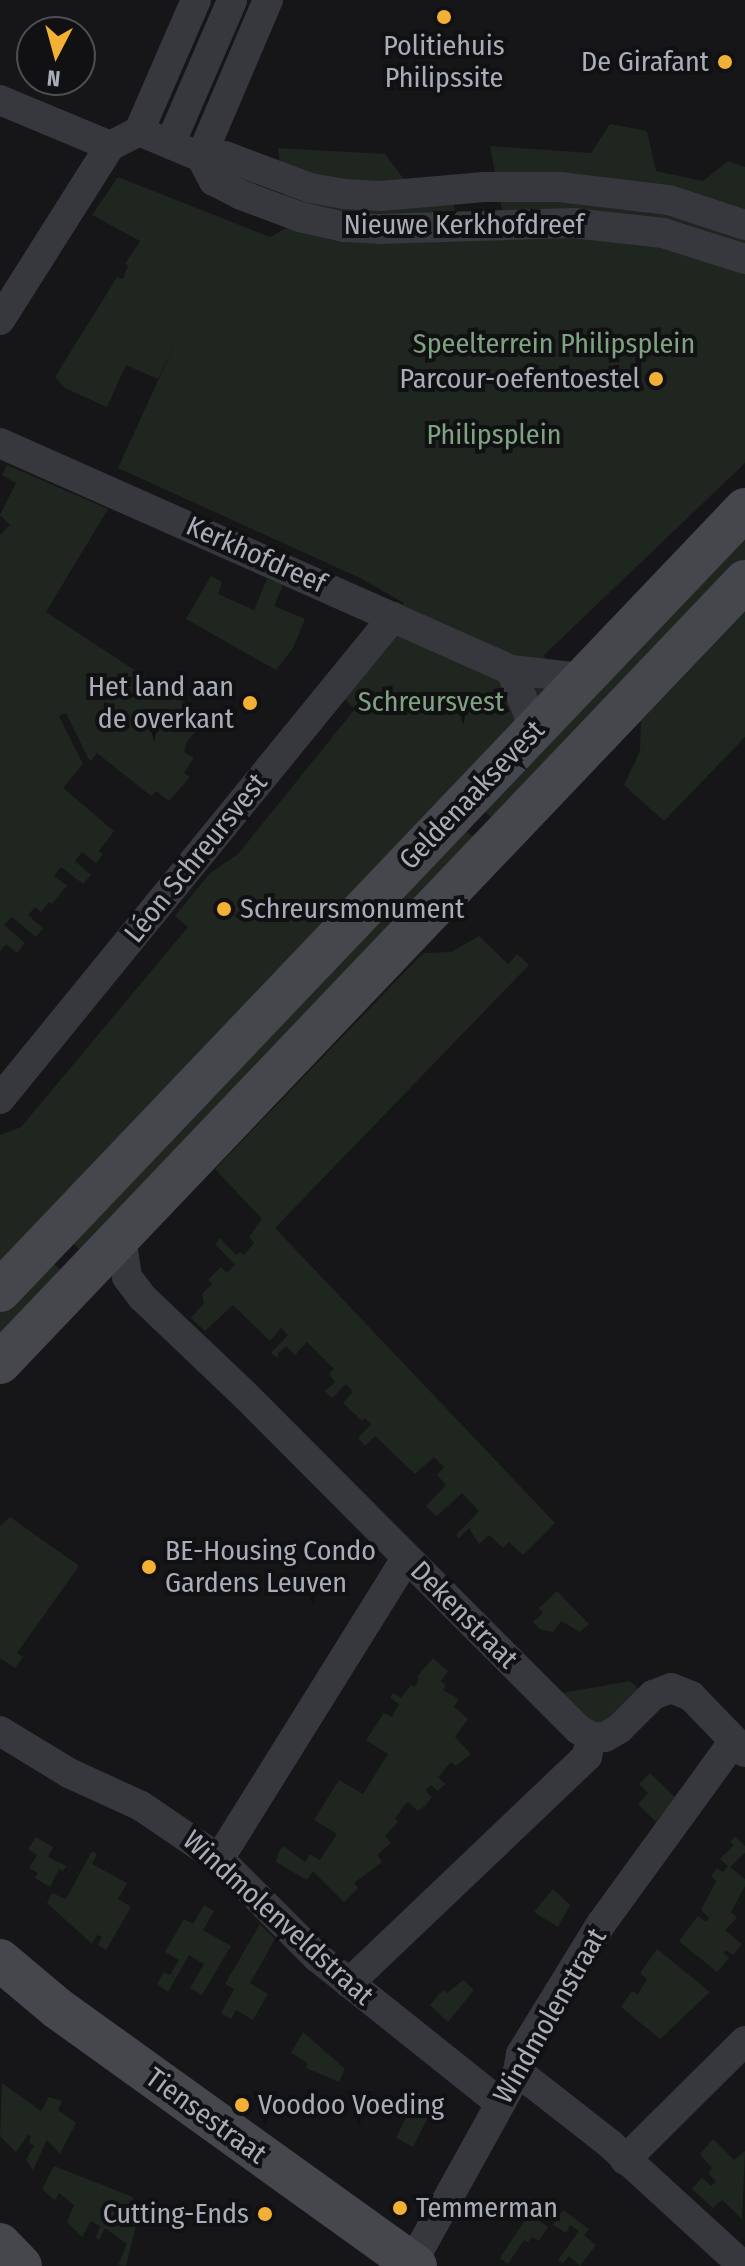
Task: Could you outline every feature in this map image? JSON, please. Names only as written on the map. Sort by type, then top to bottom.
[{"type":"main road","name":"Geldenaaksevest","points":[[0,1291],[745,509]]},
{"type":"main road","name":"Geldenaaksevest","points":[[0,1363],[745,581]]},
{"type":"main road","name":"Tiensestraat","points":[[0,1960],[57,2008],[414,2264]]},
{"type":"main road","points":[[0,2244],[21,2266]]},
{"type":"street","points":[[0,320],[110,146],[139,131],[196,0]]},
{"type":"street","points":[[170,144],[231,1],[265,8],[201,157]]},
{"type":"street","points":[[0,100],[110,146]]},
{"type":"street","name":"Nieuwe Kerkhofdreef","points":[[139,131],[201,157],[225,156],[310,188],[344,194],[381,196],[473,187],[595,192],[669,200],[745,225]]},
{"type":"street","name":"Nieuwe Kerkhofdreef","points":[[201,157],[214,181],[300,217],[344,227],[591,225],[676,236],[745,259]]},
{"type":"street","points":[[473,187],[476,224]]},
{"type":"street","points":[[591,225],[595,192]]},
{"type":"street","name":"Kerkhofdreef","points":[[0,443],[511,670],[582,678]]},
{"type":"street","name":"Léon Schreursvest","points":[[0,1099],[393,617]]},
{"type":"street","points":[[511,670],[535,730]]},
{"type":"street","name":"Dekenstraat","points":[[121,1237],[127,1277],[142,1297],[571,1723],[591,1737]]},
{"type":"street","points":[[219,1859],[406,1558]]},
{"type":"street","points":[[349,1983],[587,1756],[591,1737],[605,1737],[619,1729],[653,1695],[671,1688],[691,1696],[740,1747]]},
{"type":"street","name":"Windmolenveldstraat","points":[[0,1731],[69,1773],[141,1806],[219,1859],[299,1939],[349,1983],[500,2103]]},
{"type":"street","name":"Windmolenstraat","points":[[414,2264],[518,2072],[521,2054],[601,1924],[740,1747]]},
{"type":"street","points":[[625,2160],[745,2041]]},
{"type":"street","points":[[518,2072],[610,2144],[743,2266]]},
{"type":"green space","points":[[610,124],[647,131],[656,171],[703,181],[728,161],[745,167],[745,463],[544,655],[554,686],[0,1267],[0,1135],[21,1127],[188,927],[175,916],[210,873],[238,854],[355,709],[333,688],[404,603],[360,578],[118,468],[179,335],[158,379],[126,365],[107,407],[65,388],[55,377],[117,277],[123,279],[128,266],[125,264],[140,241],[92,215],[118,177],[270,237],[288,227],[283,192],[256,181],[253,190],[243,183],[248,177],[283,188],[278,148],[385,154],[421,202],[453,201],[455,212],[502,210],[490,146],[591,153]]},
{"type":"green space","points":[[7,465],[108,509],[46,612],[208,718],[187,741],[184,752],[194,758],[184,773],[190,777],[169,801],[156,791],[151,796],[97,753],[91,761],[66,713],[59,716],[83,764],[63,788],[114,831],[99,851],[103,854],[96,863],[82,852],[75,861],[91,875],[83,884],[61,867],[54,876],[67,886],[52,904],[49,902],[41,912],[35,907],[28,915],[43,928],[36,937],[12,917],[4,925],[25,943],[17,953],[6,944],[0,951],[0,535],[10,525],[0,515],[16,483],[2,475]]},
{"type":"green space","points":[[745,529],[745,560],[496,822],[480,807]]},
{"type":"green space","points":[[211,576],[222,582],[218,594],[254,610],[267,579],[283,585],[274,606],[305,619],[293,648],[276,670],[186,619]]},
{"type":"green space","points":[[745,612],[745,737],[664,821],[624,785],[640,751],[641,721]]},
{"type":"green space","points":[[461,826],[478,842],[85,1254],[68,1239]]},
{"type":"green space","points":[[479,936],[508,964],[517,954],[529,965],[275,1228],[555,1523],[523,1555],[509,1542],[503,1548],[489,1535],[479,1544],[469,1528],[459,1538],[456,1535],[479,1511],[462,1493],[437,1516],[426,1506],[446,1485],[437,1475],[444,1467],[434,1457],[415,1474],[375,1436],[365,1446],[358,1438],[371,1424],[365,1418],[362,1421],[343,1403],[353,1392],[346,1384],[332,1398],[325,1391],[335,1382],[329,1374],[334,1369],[307,1342],[295,1355],[286,1346],[278,1353],[278,1358],[271,1353],[288,1335],[281,1328],[270,1341],[233,1305],[205,1331],[191,1318],[204,1303],[202,1294],[212,1284],[208,1280],[221,1267],[227,1273],[235,1265],[215,1244],[220,1238],[236,1255],[240,1252],[244,1255],[254,1243],[249,1237],[262,1219],[215,1169],[423,953],[451,952]]},
{"type":"green space","points":[[49,1259],[65,1274],[0,1342],[0,1311]]},
{"type":"green space","points":[[10,1517],[79,1566],[17,1653],[23,1657],[15,1668],[0,1658],[0,1526]]},
{"type":"green space","points":[[557,1591],[589,1624],[580,1632],[561,1621],[553,1632],[540,1629],[533,1622],[543,1613],[539,1608]]},
{"type":"green space","points":[[433,1658],[448,1671],[441,1681],[446,1686],[443,1690],[459,1699],[454,1707],[468,1719],[455,1737],[471,1754],[456,1766],[451,1762],[438,1777],[445,1784],[438,1791],[431,1785],[425,1790],[432,1797],[426,1805],[418,1811],[408,1802],[403,1807],[395,1819],[398,1822],[385,1836],[391,1843],[377,1855],[382,1862],[354,1883],[358,1888],[344,1902],[313,1871],[307,1880],[276,1862],[278,1854],[283,1846],[305,1862],[310,1854],[320,1860],[337,1834],[314,1820],[339,1780],[363,1794],[388,1754],[366,1740],[384,1713],[392,1717],[399,1704],[390,1698],[393,1693],[401,1698],[411,1685],[415,1687],[417,1677]]},
{"type":"green space","points":[[630,1681],[640,1690],[614,1719],[597,1725],[556,1694]]},
{"type":"green space","points":[[650,1773],[675,1797],[656,1822],[638,1804],[648,1793],[639,1784]]},
{"type":"green space","points":[[36,1837],[53,1847],[48,1857],[66,1866],[63,1871],[59,1869],[50,1887],[35,1878],[38,1873],[29,1868],[37,1855],[28,1849]]},
{"type":"green space","points":[[735,1837],[745,1846],[745,1853],[730,1867],[745,1879],[745,1886],[731,1912],[737,1918],[725,1930],[742,1944],[733,1955],[726,1950],[724,1953],[729,1958],[717,1972],[679,1941],[698,1916],[706,1922],[709,1918],[701,1910],[716,1881],[711,1876],[717,1868],[723,1872],[728,1866],[720,1859],[734,1845],[730,1842]]},
{"type":"green space","points":[[92,1851],[97,1854],[92,1864],[127,1883],[118,1899],[131,1907],[106,1950],[98,1945],[102,1937],[97,1935],[92,1944],[47,1903],[52,1893],[66,1899]]},
{"type":"green space","points":[[553,1889],[570,1905],[558,1927],[534,1912]]},
{"type":"green space","points":[[204,1905],[214,1911],[203,1930],[231,1946],[202,1995],[190,1988],[204,1964],[189,1955],[168,1992],[157,1984],[164,1972],[170,1975],[179,1960],[165,1952],[184,1919],[193,1924]]},
{"type":"green space","points":[[260,1924],[275,1939],[250,1983],[268,1994],[253,2020],[236,2010],[231,2019],[221,2013],[234,1989],[225,1984]]},
{"type":"green space","points":[[657,1949],[710,1992],[660,2039],[621,2007],[632,1991],[638,1994],[647,1979],[640,1973]]},
{"type":"green space","points":[[463,1980],[474,1990],[448,2022],[430,2005],[443,1990],[447,1993]]},
{"type":"green space","points":[[303,2032],[345,2069],[339,2082],[306,2068],[308,2063],[291,2053]]},
{"type":"green space","points":[[2,2083],[41,2111],[49,2097],[62,2101],[58,2110],[76,2123],[60,2154],[47,2140],[33,2170],[26,2160],[34,2146],[29,2142],[31,2136],[28,2135],[16,2152],[0,2136]]},
{"type":"green space","points":[[418,2093],[436,2101],[413,2147],[396,2138]]},
{"type":"green space","points":[[713,2139],[734,2160],[745,2151],[742,2219],[722,2200],[713,2208],[692,2189],[702,2177],[711,2186],[716,2182],[708,2173],[712,2168],[700,2154]]},
{"type":"green space","points":[[54,2166],[133,2197],[132,2203],[141,2206],[126,2266],[118,2265],[127,2244],[105,2228],[99,2240],[96,2238],[100,2226],[91,2221],[82,2237],[67,2222],[74,2205],[59,2193],[55,2201],[42,2189]]},
{"type":"green space","points":[[563,2210],[589,2229],[584,2235],[596,2245],[580,2266],[569,2256],[563,2263],[558,2260],[579,2231],[570,2225],[566,2233],[553,2225]]},
{"type":"green space","points":[[529,2214],[548,2227],[539,2241],[532,2237],[528,2242],[524,2240],[508,2264],[500,2258]]},
{"type":"place","name":"Politiehuis Philipssite","points":[[444,17]]},
{"type":"place","name":"De Girafant","points":[[725,62]]},
{"type":"place","name":"Parcour-oefentoestel","points":[[656,379]]},
{"type":"place","name":"Het land aan de overkant","points":[[250,703]]},
{"type":"place","name":"Schreursmonument","points":[[224,909]]},
{"type":"place","name":"BE-Housing Condo Gardens Leuven","points":[[149,1567]]},
{"type":"place","name":"Voodoo Voeding","points":[[242,2105]]},
{"type":"place","name":"Temmerman","points":[[400,2208]]},
{"type":"place","name":"Cutting-Ends","points":[[265,2214]]},
{"type":"park label","name":"Speelterrein Philipsplein","points":[[554,344]]},
{"type":"park label","name":"Philipsplein","points":[[494,435]]},
{"type":"park label","name":"Schreursvest","points":[[431,702]]}]
